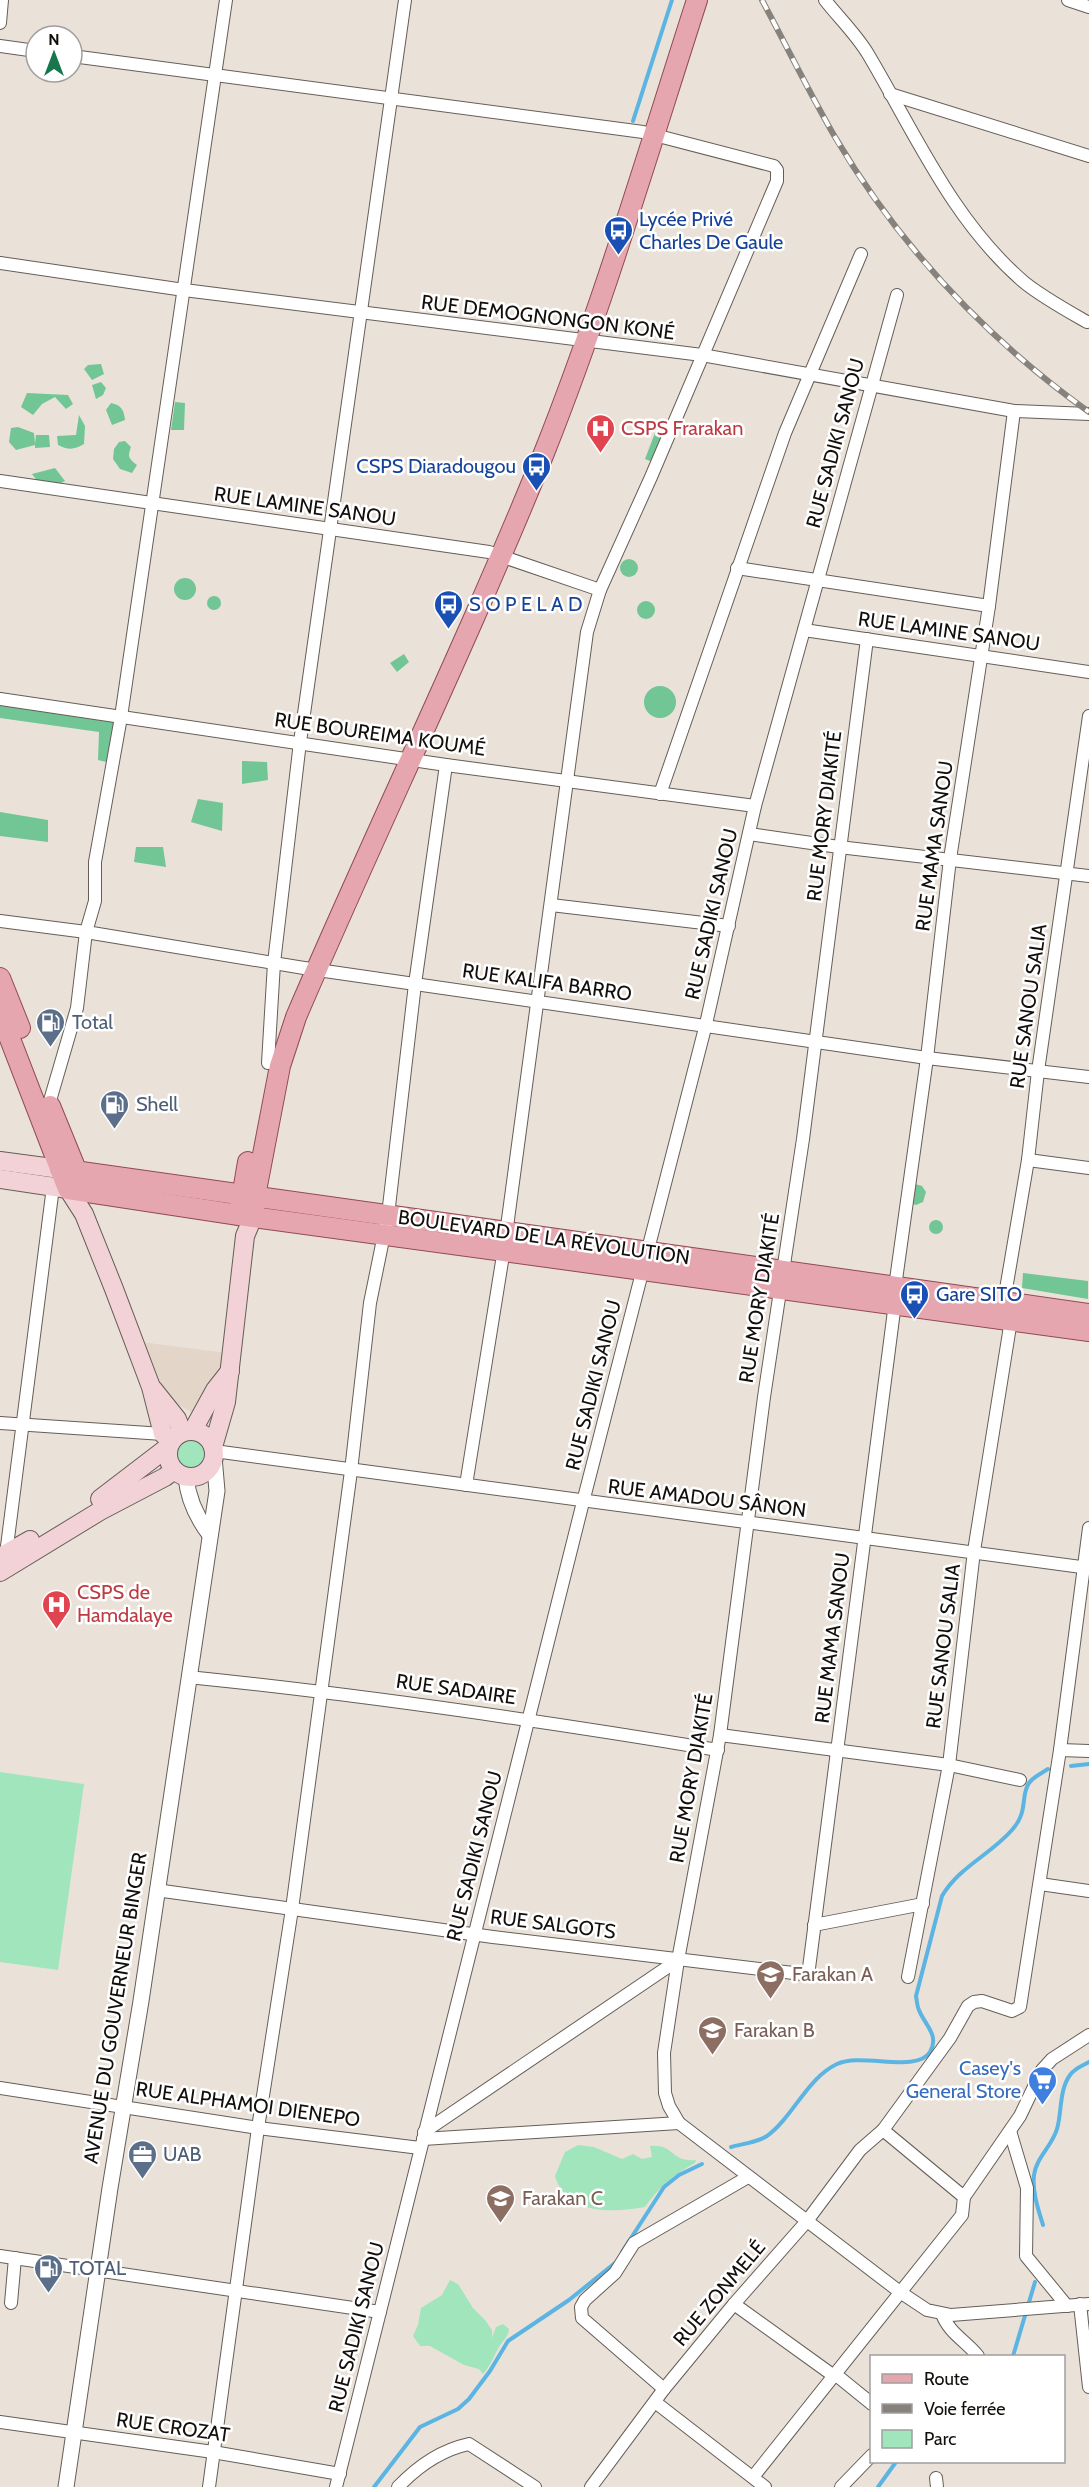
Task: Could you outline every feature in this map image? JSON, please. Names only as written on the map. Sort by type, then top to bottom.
[{"type":"main road","points":[[648,133],[686,0]]},
{"type":"main road","points":[[246,1216],[268,1063],[284,1013],[310,969],[407,758],[496,554],[534,445],[580,341],[648,133],[697,0]]},
{"type":"main road","points":[[248,1195],[280,1066],[310,969]]},
{"type":"main road","points":[[0,978],[69,1181],[151,1388],[177,1419],[175,1437],[168,1460],[180,1473]]},
{"type":"main road","points":[[0,1013],[44,1109]]},
{"type":"main road","name":"BOULEVARD DE LA RÉVOLUTION","points":[[0,1161],[69,1181],[246,1216],[385,1234],[505,1240]]},
{"type":"main road","name":"BOULEVARD DE LA RÉVOLUTION","points":[[0,1179],[69,1181],[248,1195],[388,1215],[505,1240],[645,1261],[895,1295],[1004,1301],[1089,1314]]},
{"type":"main road","name":"AVENUE DU GOUVERNEUR BINGER","points":[[214,1452],[231,1370],[246,1216]]},
{"type":"main road","name":"BOULEVARD DE LA RÉVOLUTION","points":[[895,1295],[1011,1320],[1089,1331]]},
{"type":"main road","points":[[3,1556],[98,1501],[175,1437],[231,1370]]},
{"type":"main road","points":[[0,1572],[100,1511],[165,1477],[180,1473],[197,1477],[206,1472],[213,1464],[214,1452],[204,1434],[175,1437]]},
{"type":"street","points":[[0,23],[2,0]]},
{"type":"street","points":[[44,1109],[77,1008],[86,932],[95,901],[95,862],[121,717],[226,0]]},
{"type":"street","points":[[268,1063],[274,963],[300,742],[405,0]]},
{"type":"street","points":[[825,0],[867,52],[955,204],[982,239],[1025,283],[1088,323]]},
{"type":"street","points":[[1068,0],[1089,7]]},
{"type":"street","points":[[0,46],[24,49]]},
{"type":"street","points":[[84,58],[648,133],[774,166],[777,170],[777,181],[600,590],[587,632],[505,1240],[466,1485]]},
{"type":"street","points":[[890,94],[1089,156]]},
{"type":"street","points":[[660,794],[791,416],[811,375],[861,254]]},
{"type":"street","name":"RUE DEMOGNONGON KONÉ","points":[[0,263],[184,290],[702,355],[1014,411],[1089,414]]},
{"type":"street","name":"RUE SADIKI SANOU","points":[[336,2487],[583,1502],[706,1024],[755,806],[897,295]]},
{"type":"street","name":"RUE MAMA SANOU","points":[[802,1974],[809,1968],[863,1537],[927,1058],[950,859],[989,606],[1014,411]]},
{"type":"street","name":"RUE LAMINE SANOU","points":[[0,482],[152,505],[331,528],[496,554],[600,590]]},
{"type":"street","points":[[737,568],[989,606]]},
{"type":"street","name":"RUE LAMINE SANOU","points":[[804,630],[1089,672]]},
{"type":"street","name":"RUE MORY DIAKITÉ","points":[[679,2122],[669,2106],[665,2093],[663,2070],[678,1960],[718,1750],[747,1523],[815,1042],[867,639]]},
{"type":"street","name":"RUE BOUREIMA KOUMÉ","points":[[0,699],[446,765],[566,779],[755,806]]},
{"type":"street","name":"RUE SANOU SALIA","points":[[1004,1301],[1028,1160],[1038,1071],[1089,716]]},
{"type":"street","points":[[209,2487],[258,2128],[292,1909],[351,1471],[370,1303],[388,1215],[415,984],[446,765]]},
{"type":"street","points":[[749,834],[839,847],[1089,876]]},
{"type":"street","points":[[551,905],[729,926]]},
{"type":"street","name":"RUE KALIFA BARRO","points":[[0,921],[86,932],[310,969],[706,1024],[815,1042],[1089,1077]]},
{"type":"street","points":[[1028,1160],[1089,1168]]},
{"type":"street","points":[[3,1556],[24,1426],[69,1181]]},
{"type":"street","name":"RUE SANOU SALIA","points":[[908,1977],[949,1765],[974,1551],[1011,1320]]},
{"type":"street","points":[[0,1423],[175,1437]]},
{"type":"street","name":"RUE AMADOU SÂNON","points":[[214,1452],[583,1502],[974,1551],[1086,1568]]},
{"type":"street","name":"AVENUE DU GOUVERNEUR BINGER","points":[[66,2487],[217,1491],[214,1452]]},
{"type":"street","points":[[180,1473],[198,1519],[210,1535]]},
{"type":"street","points":[[1089,1528],[1086,1568],[1040,1884],[1089,1892]]},
{"type":"street","name":"RUE SADAIRE","points":[[188,1677],[321,1690],[529,1719],[718,1750]]},
{"type":"street","points":[[720,1735],[949,1765],[1020,1780]]},
{"type":"street","points":[[1060,1750],[1089,1751]]},
{"type":"street","name":"RUE ZONMELÉ","points":[[591,2487],[664,2389],[807,2221],[860,2150],[883,2130],[950,2038],[968,2006],[982,2001],[1012,2011],[1020,2007],[1040,1884]]},
{"type":"street","name":"RUE SALGOTS","points":[[156,1890],[474,1934],[802,1974]]},
{"type":"street","points":[[814,1925],[923,1904]]},
{"type":"street","points":[[422,2140],[678,1960]]},
{"type":"street","points":[[753,2477],[962,2215],[964,2197],[1020,2116],[1042,2070],[1052,2060],[1089,2035]]},
{"type":"street","name":"RUE ALPHAMOI DIENEPO","points":[[0,2088],[124,2105],[258,2128],[422,2140],[679,2122]]},
{"type":"street","points":[[679,2122],[748,2177],[927,2310],[942,2314],[978,2314],[1079,2304]]},
{"type":"street","points":[[883,2130],[964,2197]]},
{"type":"street","points":[[1010,2131],[1027,2188],[1026,2256],[1079,2304],[1089,2388]]},
{"type":"street","points":[[664,2389],[582,2318],[581,2307],[588,2296],[615,2273],[634,2243],[748,2177]]},
{"type":"street","points":[[0,2256],[380,2312]]},
{"type":"street","points":[[11,2303],[15,2258]]},
{"type":"street","points":[[734,2304],[870,2402]]},
{"type":"street","points":[[942,2314],[951,2332],[967,2343],[977,2355]]},
{"type":"street","points":[[655,2402],[765,2487]]},
{"type":"street","name":"RUE CROZAT","points":[[0,2422],[213,2452],[340,2474]]},
{"type":"street","points":[[398,2487],[411,2474],[435,2457],[470,2444],[535,2487]]},
{"type":"street","points":[[841,2487],[870,2457]]},
{"type":"shaded area","points":[[141,1342],[227,1353],[222,1373],[193,1413],[172,1401],[159,1383]]},
{"type":"green space","points":[[101,364],[104,374],[92,380],[84,369],[88,365]]},
{"type":"green space","points":[[101,382],[106,388],[103,395],[96,399],[92,385]]},
{"type":"green space","points":[[27,393],[68,395],[73,404],[66,409],[55,397],[42,404],[33,415],[21,407]]},
{"type":"green space","points":[[175,402],[185,403],[184,430],[171,430]]},
{"type":"green space","points":[[111,403],[121,409],[125,420],[112,425],[106,410]]},
{"type":"green space","points":[[79,415],[85,426],[84,444],[71,449],[58,445],[57,436],[76,435]]},
{"type":"green space","points":[[658,425],[669,429],[655,463],[645,459]]},
{"type":"green space","points":[[18,427],[34,433],[35,444],[36,435],[49,435],[50,447],[35,448],[35,445],[16,450],[9,442],[11,428]]},
{"type":"green space","points":[[125,441],[131,447],[130,458],[137,465],[132,473],[120,469],[113,459],[114,449],[119,442]]},
{"type":"green space","points":[[55,468],[65,481],[45,491],[32,474]]},
{"type":"green space","points":[[629,559],[635,562],[638,568],[635,574],[629,577],[623,574],[620,568],[623,562]]},
{"type":"green space","points":[[185,578],[193,581],[196,589],[193,597],[185,600],[177,597],[174,589],[177,581]]},
{"type":"green space","points":[[214,596],[219,598],[221,603],[219,608],[214,610],[209,608],[207,603],[209,598]]},
{"type":"green space","points":[[646,601],[652,604],[655,610],[652,616],[646,619],[640,616],[637,610],[640,604]]},
{"type":"green space","points":[[404,654],[409,662],[397,672],[390,663]]},
{"type":"green space","points":[[660,686],[671,691],[676,702],[671,713],[660,718],[649,713],[644,702],[649,691]]},
{"type":"green space","points":[[0,701],[119,719],[110,763],[98,760],[99,732],[0,718]]},
{"type":"green space","points":[[242,761],[267,762],[268,780],[242,784]]},
{"type":"green space","points":[[198,799],[223,803],[222,831],[191,822]]},
{"type":"green space","points":[[0,812],[48,820],[48,842],[0,836]]},
{"type":"green space","points":[[136,847],[163,847],[166,867],[134,862]]},
{"type":"green space","points":[[915,1184],[922,1186],[926,1192],[923,1202],[916,1205],[910,1203]]},
{"type":"green space","points":[[936,1220],[941,1222],[943,1227],[941,1232],[936,1234],[931,1232],[929,1227],[931,1222]]},
{"type":"green space","points":[[1023,1273],[1088,1281],[1088,1299],[1022,1288]]},
{"type":"green space","points":[[189,1435],[202,1440],[207,1453],[202,1466],[189,1471],[176,1466],[171,1453],[176,1440]]},
{"type":"green space","points":[[0,1772],[84,1784],[58,1970],[0,1962]]},
{"type":"green space","points":[[578,2145],[594,2147],[622,2159],[633,2154],[642,2159],[652,2157],[650,2146],[658,2146],[682,2159],[696,2160],[667,2182],[645,2207],[605,2210],[580,2205],[569,2198],[561,2189],[555,2176],[565,2152]]},
{"type":"green space","points":[[450,2280],[458,2284],[473,2308],[485,2320],[492,2330],[492,2338],[496,2327],[503,2324],[509,2329],[483,2374],[479,2369],[464,2365],[430,2346],[420,2346],[413,2336],[421,2308],[442,2295]]},
{"type":"waterway","points":[[633,121],[672,0]]},
{"type":"waterway","points":[[1071,1766],[1089,1764]]},
{"type":"waterway","points":[[731,2147],[767,2136],[785,2119],[817,2078],[837,2064],[860,2060],[913,2061],[923,2058],[930,2052],[933,2046],[932,2035],[918,2008],[916,1996],[942,1896],[957,1877],[1012,1830],[1021,1816],[1026,1788],[1035,1777],[1048,1769]]},
{"type":"waterway","points":[[1043,2225],[1035,2194],[1035,2169],[1057,2129],[1066,2081],[1074,2071],[1089,2062]]},
{"type":"waterway","points":[[622,2252],[664,2187],[679,2175],[702,2164]]},
{"type":"waterway","points":[[374,2487],[420,2427],[458,2409],[469,2399],[490,2371],[508,2341],[569,2300],[615,2263]]},
{"type":"waterway","points":[[1013,2355],[1035,2282]]},
{"type":"waterway","points":[[878,2487],[895,2463]]},
{"type":"railway","points":[[762,0],[835,137],[860,177],[917,253],[948,288],[1015,353],[1089,412]]},
{"type":"place","name":"Lycée Privé Charles De Gaule","points":[[618,256]]},
{"type":"place","name":"CSPS Frarakan","points":[[600,454]]},
{"type":"place","name":"CSPS Diaradougou","points":[[537,492]]},
{"type":"place","name":"S O P E L A D","points":[[448,630]]},
{"type":"place","name":"Total","points":[[51,1048]]},
{"type":"place","name":"Shell","points":[[115,1130]]},
{"type":"place","name":"Gare SITO","points":[[915,1320]]},
{"type":"place","name":"CSPS de Hamdalaye","points":[[56,1630]]},
{"type":"place","name":"Farakan A","points":[[771,2000]]},
{"type":"place","name":"Farakan B","points":[[713,2056]]},
{"type":"place","name":"Casey's General Store","points":[[1042,2106]]},
{"type":"place","name":"UAB","points":[[142,2180]]},
{"type":"place","name":"Farakan C","points":[[501,2224]]},
{"type":"place","name":"TOTAL","points":[[48,2294]]}]
